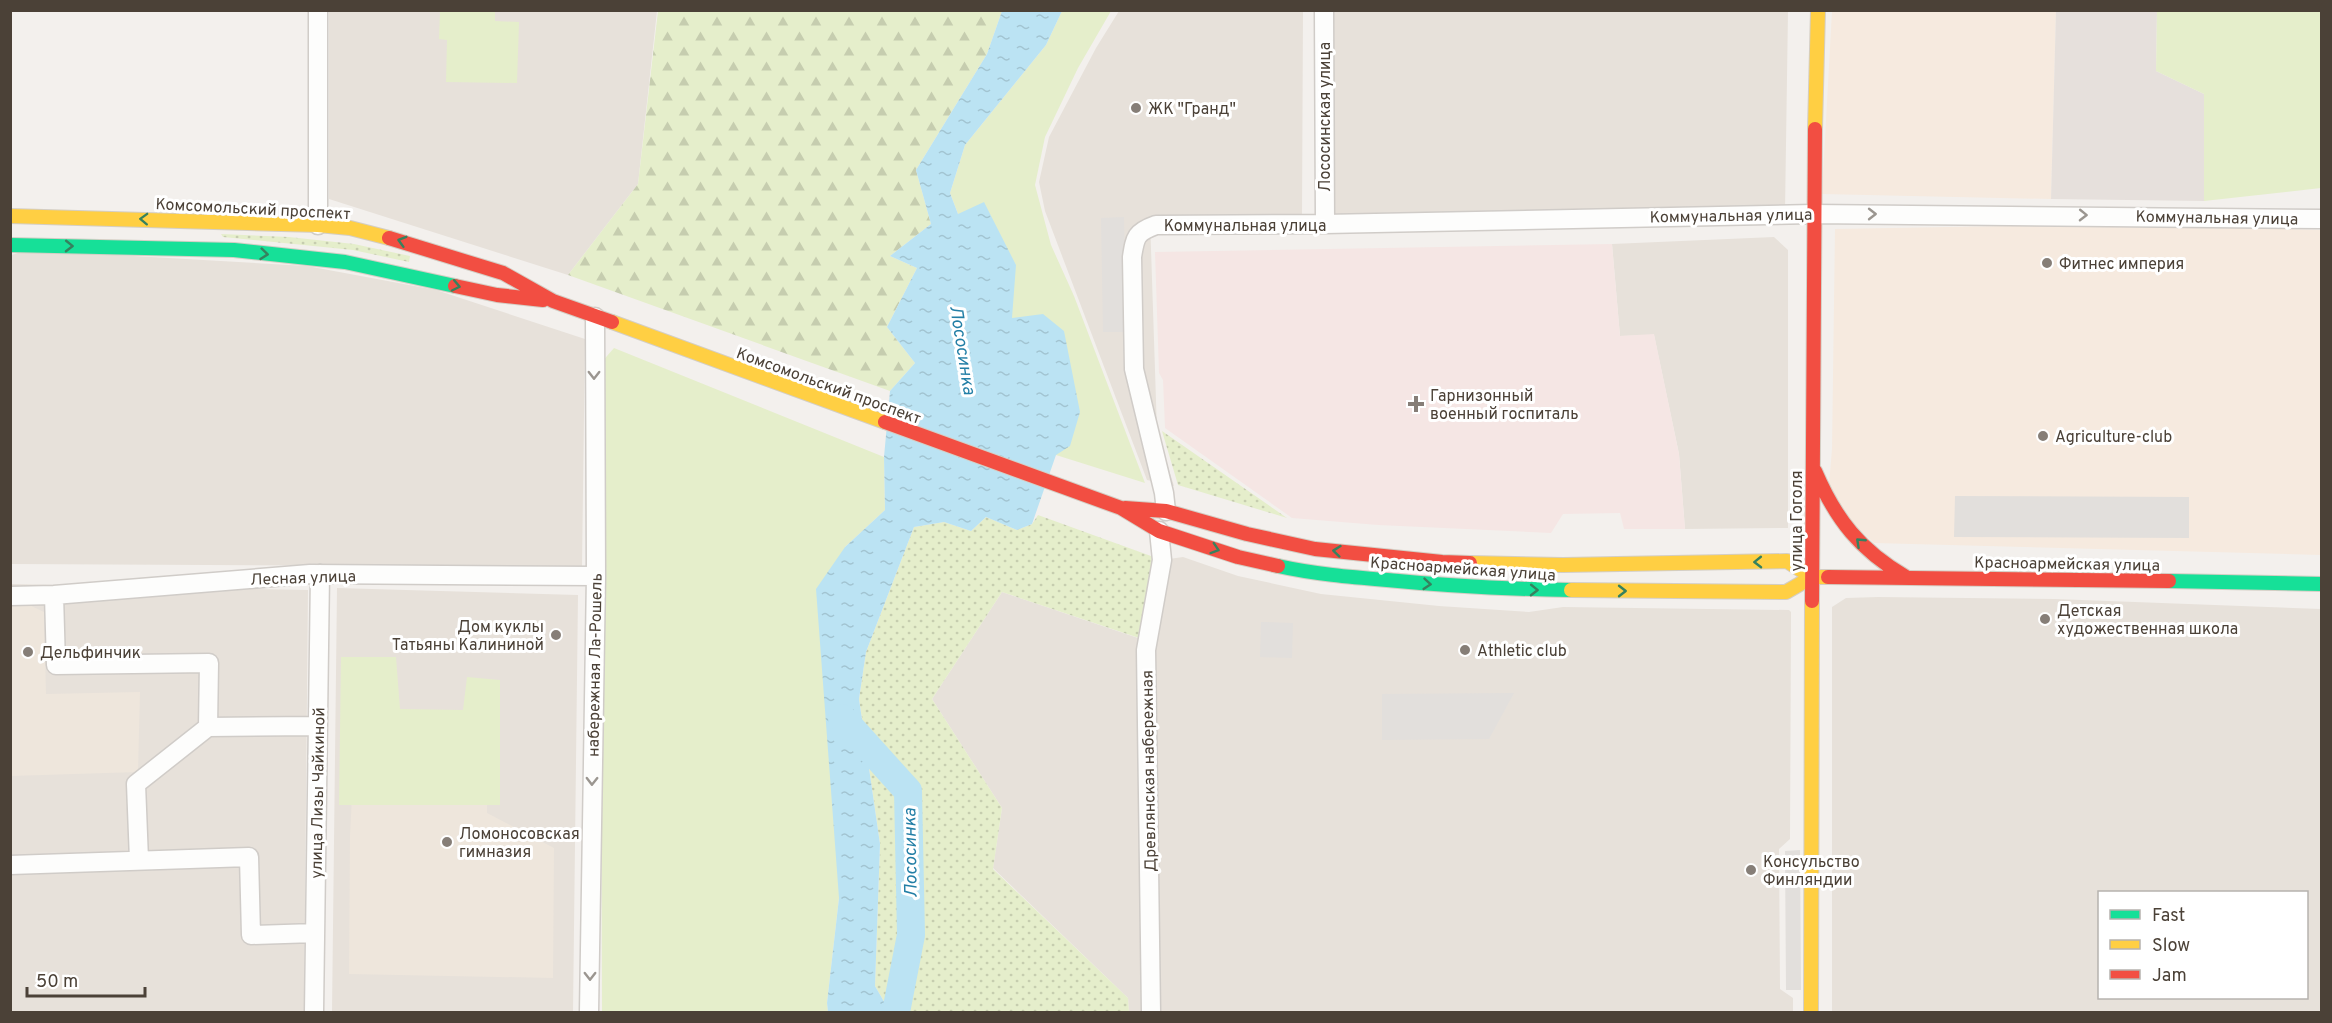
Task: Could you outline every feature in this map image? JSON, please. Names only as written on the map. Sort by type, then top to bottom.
[{"type":"main road","name":"улица Гоголя","points":[[1811,1012],[1813,213],[1818,10]]},
{"type":"main road","name":"Комсомольский проспект","points":[[10,216],[318,225],[350,228],[424,248],[502,273],[553,301],[1094,499]]},
{"type":"main road","name":"Комсомольский проспект","points":[[10,245],[234,250],[345,262],[497,295],[553,301]]},
{"type":"main road","points":[[1812,466],[1835,513],[1849,532],[1886,566],[1906,577]]},
{"type":"main road","name":"Красноармейская улица","points":[[1094,499],[1120,508],[1159,531],[1238,556],[1311,573],[1438,585],[1563,591],[1786,592],[1812,577],[2322,585]]},
{"type":"main road","name":"Красноармейская улица","points":[[1120,508],[1166,511],[1247,534],[1315,549],[1442,562],[1500,564],[1787,561],[1812,577]]},
{"type":"street","points":[[318,10],[318,225]]},
{"type":"street","name":"Лососинская улица","points":[[1324,10],[1325,225]]},
{"type":"street","name":"Коммунальная улица","points":[[1166,511],[1164,493],[1134,369],[1132,257],[1135,239],[1142,230],[1156,225],[1325,225],[1813,213],[2322,219]]},
{"type":"street","points":[[419,278],[424,248]]},
{"type":"street","name":"набережная Ла-Рошель","points":[[589,1012],[596,576],[595,317]]},
{"type":"street","name":"Древлянская набережная","points":[[1151,1012],[1146,650],[1162,560],[1159,531]]},
{"type":"street","name":"Лесная улица","points":[[10,596],[54,595],[320,574],[596,576]]},
{"type":"street","name":"улица Лизы Чайкиной","points":[[314,1012],[320,574]]},
{"type":"street","points":[[54,595],[56,665],[208,663],[208,727]]},
{"type":"street","points":[[139,860],[136,784],[208,727],[318,726]]},
{"type":"street","points":[[10,865],[249,857],[251,935],[315,933]]},
{"type":"shaded area","points":[[329,11],[657,11],[638,184],[568,275],[329,199]]},
{"type":"shaded area","points":[[1119,11],[1303,11],[1302,215],[1150,218],[1157,431],[1174,486],[1147,480],[1045,211],[1039,182],[1049,137],[1096,48]]},
{"type":"shaded area","points":[[1331,11],[1788,11],[1785,211],[1331,218]]},
{"type":"shaded area","points":[[1832,11],[2056,11],[2051,199],[1822,194]]},
{"type":"shaded area","points":[[2056,11],[2157,11],[2156,71],[2204,94],[2204,201],[2051,199]]},
{"type":"shaded area","points":[[1124,217],[1126,332],[1103,332],[1101,218]]},
{"type":"shaded area","points":[[2126,224],[2321,230],[2321,555],[1874,543],[1843,514],[1829,485],[1832,449],[1835,229]]},
{"type":"shaded area","points":[[1774,237],[1788,250],[1788,528],[1685,529],[1679,454],[1654,335],[1620,336],[1612,244]]},
{"type":"shaded area","name":"Гарнизонный военный госпиталь","points":[[1612,244],[1620,336],[1654,334],[1679,454],[1685,529],[1624,529],[1620,513],[1563,514],[1551,533],[1378,525],[1292,518],[1165,428],[1163,380],[1159,373],[1155,252]]},
{"type":"shaded area","points":[[29,250],[307,266],[436,290],[585,339],[582,567],[11,564],[11,255]]},
{"type":"shaded area","points":[[1955,496],[2189,497],[2189,538],[1954,537]]},
{"type":"shaded area","points":[[1183,557],[1238,576],[1321,594],[1439,606],[1529,612],[1563,607],[1789,610],[1791,612],[1790,839],[1779,849],[1780,989],[1793,998],[1793,1012],[1129,1012],[1128,998],[993,868],[1002,808],[932,699],[1002,592],[1138,638],[1162,560]]},
{"type":"shaded area","points":[[11,584],[308,590],[304,1012],[11,1012]]},
{"type":"shaded area","points":[[337,588],[578,595],[573,1012],[332,1012]]},
{"type":"shaded area","points":[[1878,597],[2055,599],[2321,609],[2321,1012],[1832,1012],[1832,607],[1846,598]]},
{"type":"shaded area","name":"Дельфинчик","points":[[29,605],[44,612],[46,694],[140,692],[138,772],[11,776],[11,606]]},
{"type":"shaded area","points":[[1261,622],[1293,623],[1292,658],[1260,657]]},
{"type":"shaded area","points":[[1514,693],[1489,739],[1382,740],[1382,694]]},
{"type":"shaded area","name":"Ломоносовская гимназия","points":[[488,713],[487,813],[554,848],[553,978],[349,974],[350,836],[356,715]]},
{"type":"shaded area","points":[[1800,850],[1801,990],[1786,990],[1785,851]]},
{"type":"green space","points":[[440,11],[495,11],[495,21],[519,22],[517,83],[446,82],[447,40],[439,39]]},
{"type":"green space","points":[[658,11],[1002,11],[987,54],[916,170],[931,224],[890,256],[917,268],[887,327],[915,363],[890,391],[568,275],[638,184]]},
{"type":"green space","points":[[1062,11],[1111,11],[1078,68],[1045,137],[1035,185],[1051,245],[1074,296],[1145,483],[1056,455],[1012,319],[958,214],[950,193],[965,145],[1046,45]]},
{"type":"green space","points":[[2157,11],[2321,11],[2321,188],[2204,201],[2204,94],[2156,71]]},
{"type":"green space","points":[[221,234],[289,237],[354,244],[410,256],[409,262],[353,250],[223,237]]},
{"type":"green space","points":[[614,348],[884,457],[885,510],[845,547],[839,898],[827,1003],[828,1012],[602,1012],[600,364]]},
{"type":"green space","points":[[1162,431],[1287,518],[1178,485]]},
{"type":"green space","points":[[1038,515],[1162,560],[1139,638],[1002,592],[932,699],[1002,808],[993,869],[1128,998],[1129,1012],[890,1012],[875,986],[880,844],[859,699],[866,652],[914,527],[944,522],[971,531],[986,517],[1017,530],[1032,524]]},
{"type":"green space","points":[[341,657],[396,657],[400,709],[463,710],[467,677],[500,680],[500,805],[339,805]]},
{"type":"water","points":[[1002,11],[1062,11],[1046,45],[965,145],[950,193],[958,214],[984,202],[1016,265],[1012,318],[1043,314],[1064,331],[1080,412],[1070,446],[1056,455],[1032,524],[1017,530],[986,517],[971,531],[944,522],[914,527],[866,652],[859,699],[880,844],[875,986],[890,1012],[828,1012],[827,1003],[839,898],[816,589],[845,547],[885,510],[884,457],[890,391],[915,363],[887,327],[917,268],[890,256],[931,224],[916,170],[987,54]]},
{"type":"waterway","name":"Лососинка","points":[[842,718],[908,791],[911,935],[896,1012]]},
{"type":"traffic: fast","points":[[10,245],[234,250],[345,262],[455,286]]},
{"type":"traffic: fast","points":[[1278,566],[1332,575],[1410,582],[1571,590]]},
{"type":"traffic: fast","points":[[2169,581],[2322,584]]},
{"type":"traffic: slow","points":[[1815,129],[1818,10]]},
{"type":"traffic: slow","points":[[10,216],[318,225],[350,228],[389,238]]},
{"type":"traffic: slow","points":[[612,322],[885,422]]},
{"type":"traffic: slow","points":[[1470,563],[1563,565],[1787,561],[1812,577]]},
{"type":"traffic: slow","points":[[1571,590],[1786,592],[1812,577],[1828,577]]},
{"type":"traffic: slow","points":[[1811,1012],[1812,601]]},
{"type":"traffic: jam","points":[[1812,601],[1815,129]]},
{"type":"traffic: jam","points":[[389,238],[503,273],[553,301],[612,322]]},
{"type":"traffic: jam","points":[[455,286],[497,295],[543,300]]},
{"type":"traffic: jam","points":[[885,422],[1121,508],[1159,531],[1238,557],[1278,566]]},
{"type":"traffic: jam","points":[[1815,471],[1823,489],[1851,532],[1875,556],[1906,577]]},
{"type":"traffic: jam","points":[[1125,508],[1166,511],[1247,534],[1315,549],[1470,563]]},
{"type":"traffic: jam","points":[[1828,577],[2169,581]]},
{"type":"place","name":"ЖК \"Гранд\"","points":[[1136,108]]},
{"type":"place","name":"Фитнес империя","points":[[2047,263]]},
{"type":"place","name":"Гарнизонный военный госпиталь","points":[[1416,404]]},
{"type":"place","name":"Agriculture-club","points":[[2043,436]]},
{"type":"place","name":"Детская художественная школа","points":[[2045,619]]},
{"type":"place","name":"Дом куклы Татьяны Калининой","points":[[556,635]]},
{"type":"place","name":"Athletic club","points":[[1465,650]]},
{"type":"place","name":"Дельфинчик","points":[[28,652]]},
{"type":"place","name":"Ломоносовская гимназия","points":[[447,842]]},
{"type":"place","name":"Консульство Финляндии","points":[[1751,870]]}]
